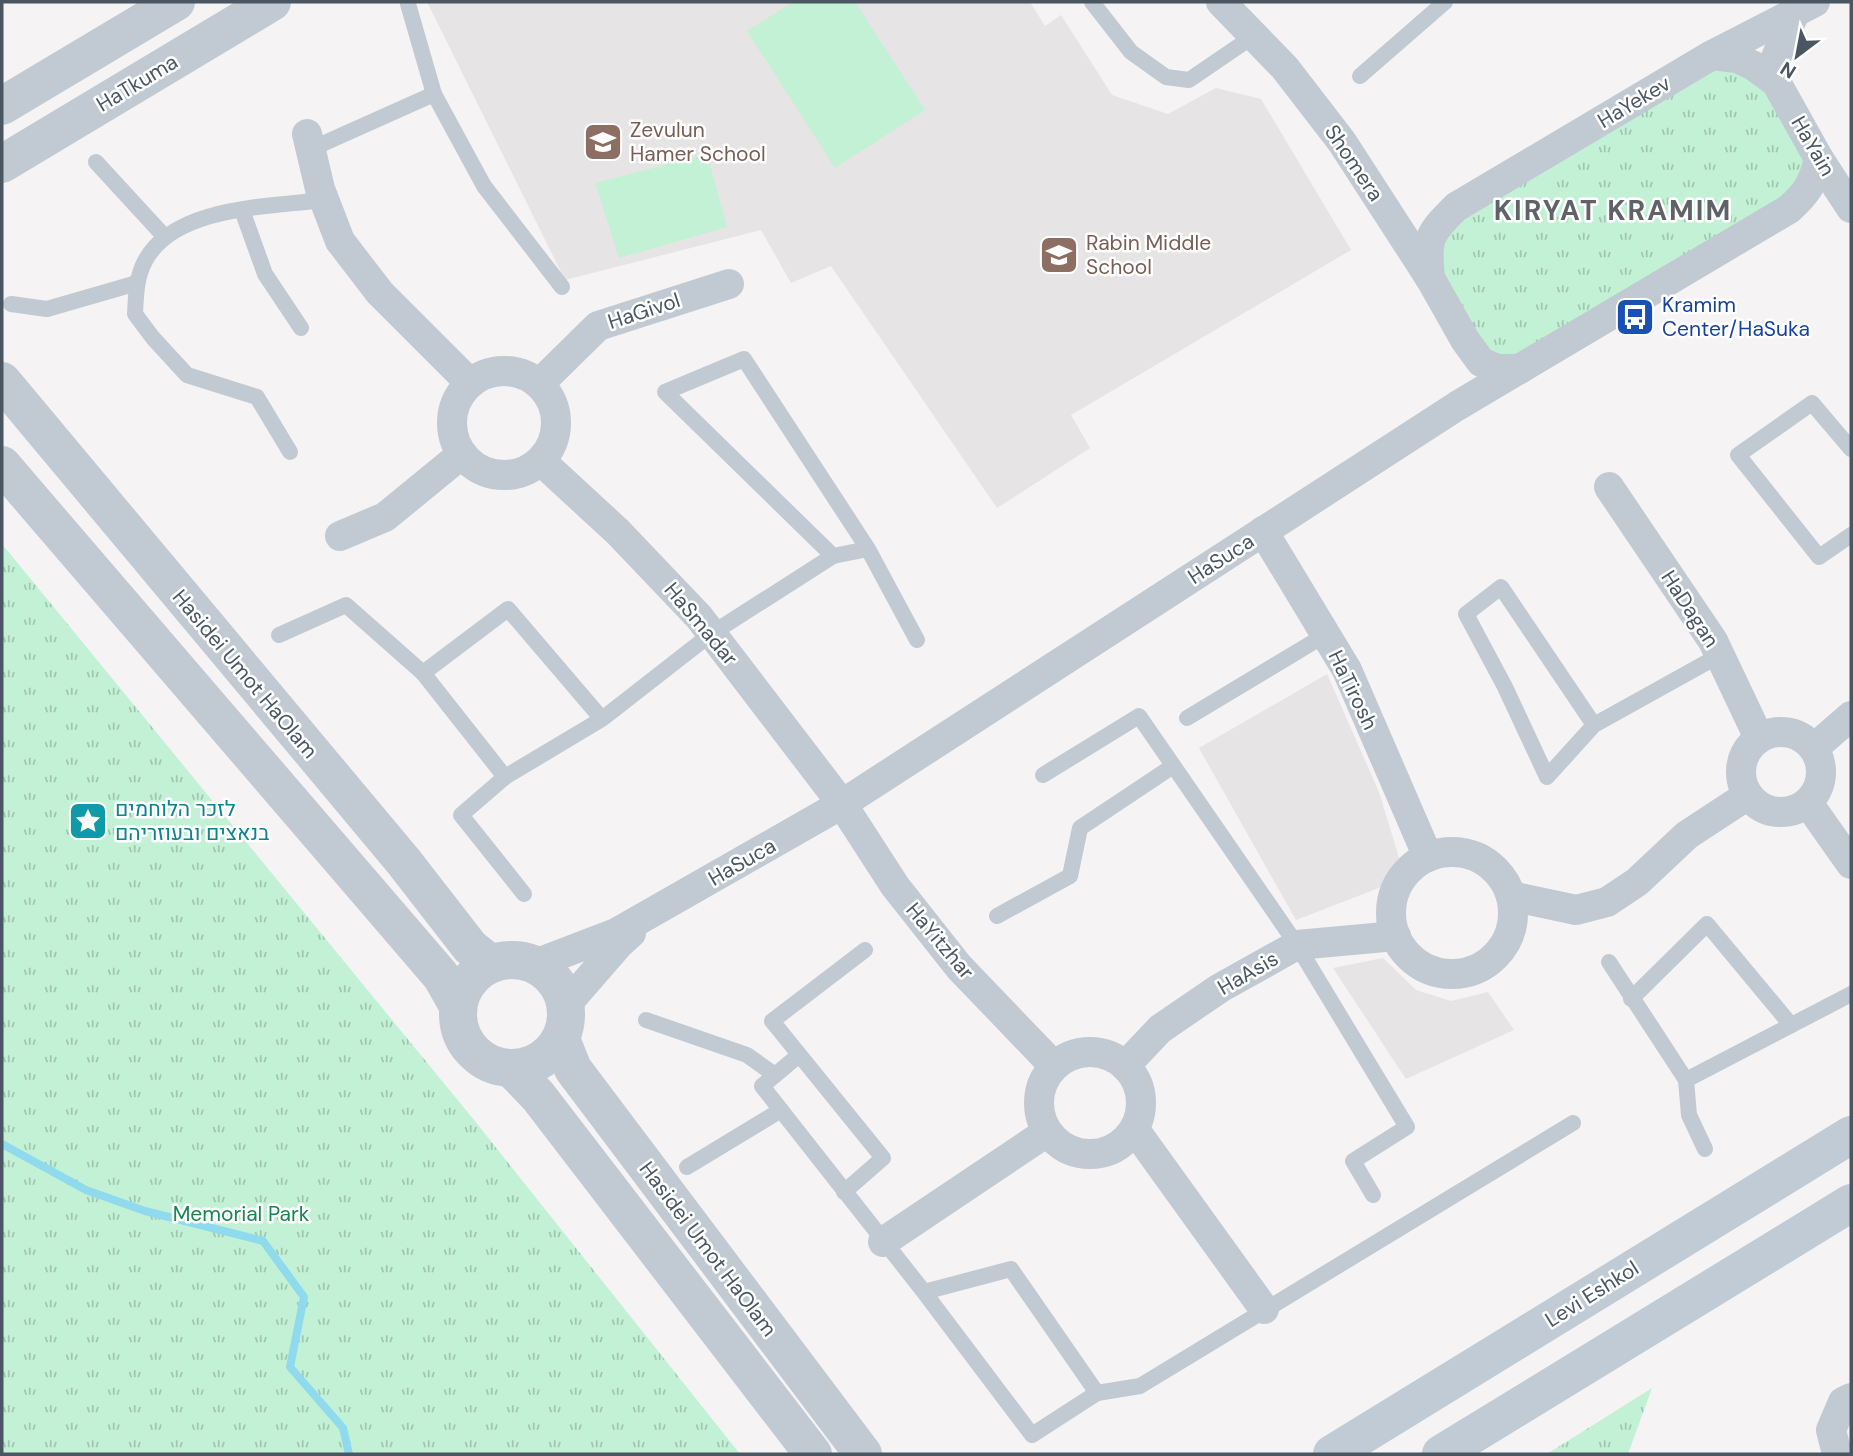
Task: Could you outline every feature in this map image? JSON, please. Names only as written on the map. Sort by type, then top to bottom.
[{"type":"main road","name":"Levi Eshkol","points":[[1332,1454],[1851,1135]]},
{"type":"main road","points":[[1441,1454],[1851,1203]]},
{"type":"street","points":[[2,106],[176,2]]},
{"type":"street","name":"HaTkuma","points":[[3,164],[272,2]]},
{"type":"street","name":"Shomera","points":[[1221,2],[1285,68],[1342,142],[1481,362],[1497,369],[1520,369]]},
{"type":"street","points":[[1776,82],[1775,60],[1805,8]]},
{"type":"street","name":"HaYekev","points":[[1430,278],[1427,247],[1435,228],[1456,207],[1712,55],[1805,8]]},
{"type":"street","name":"HaYain","points":[[1712,55],[1737,58],[1776,82],[1819,159],[1851,208]]},
{"type":"street","points":[[309,141],[323,200],[340,241],[374,285],[470,383]]},
{"type":"street","name":"HaSuca","points":[[535,964],[616,933],[842,804],[1457,406],[1789,209],[1807,193],[1819,159]]},
{"type":"street","name":"HaYekev","points":[[1384,208],[1407,218],[1456,207]]},
{"type":"street","points":[[1789,209],[1813,208],[1833,211],[1851,218]]},
{"type":"street","name":"HaGivol","points":[[539,384],[598,326],[729,284]]},
{"type":"street","name":"Shomera","points":[[1457,406],[1470,375],[1465,340]]},
{"type":"street","points":[[512,371],[539,384],[550,398],[556,414],[556,431],[551,447],[541,461],[526,471],[508,476],[491,474],[474,467],[462,454],[452,433],[454,406],[470,383],[490,373],[512,371]]},
{"type":"street","name":"Hasidei Umot HaOlam","points":[[2,381],[404,862],[470,947],[491,964]]},
{"type":"street","points":[[340,536],[385,517],[462,454]]},
{"type":"street","name":"HaSmadar","points":[[541,461],[618,532],[699,617],[842,804]]},
{"type":"street","name":"Hasidei Umot HaOlam","points":[[2,465],[441,976],[458,1006],[462,1036],[471,1049],[482,1060],[511,1068],[538,1096],[813,1454]]},
{"type":"street","name":"HaDagan","points":[[1609,486],[1713,641],[1759,738]]},
{"type":"street","name":"HaTirosh","points":[[1263,531],[1346,670],[1427,857]]},
{"type":"street","points":[[1814,748],[1851,716]]},
{"type":"street","points":[[1783,732],[1794,734],[1814,748],[1821,762],[1822,777],[1818,792],[1808,803],[1783,813],[1757,805],[1748,795],[1741,775],[1742,765],[1751,745],[1759,738],[1783,732]]},
{"type":"street","points":[[1511,896],[1576,910],[1607,902],[1637,882],[1687,835],[1748,795]]},
{"type":"street","points":[[1808,803],[1851,864]]},
{"type":"street","name":"HaYitzhar","points":[[842,804],[895,887],[959,967],[1054,1066]]},
{"type":"street","points":[[1448,852],[1469,854],[1488,863],[1503,878],[1511,896],[1514,917],[1509,937],[1498,954],[1482,967],[1463,974],[1442,974],[1423,967],[1406,954],[1395,936],[1391,918],[1392,899],[1400,882],[1412,867],[1427,857],[1448,852]]},
{"type":"street","name":"HaSuca","points":[[564,1022],[619,944],[655,911]]},
{"type":"street","name":"HaAsis","points":[[1125,1066],[1160,1029],[1220,988],[1297,944],[1395,936]]},
{"type":"street","points":[[458,1006],[462,991],[470,978],[491,964],[517,959],[535,964]]},
{"type":"street","name":"Hasidei Umot HaOlam","points":[[535,964],[550,974],[560,988],[573,1069],[863,1454]]},
{"type":"street","points":[[511,1068],[526,1067],[551,1053],[564,1022]]},
{"type":"street","points":[[1090,1052],[1112,1057],[1125,1066],[1140,1089],[1141,1111],[1135,1130],[1123,1144],[1109,1152],[1092,1155],[1074,1153],[1059,1144],[1047,1132],[1041,1119],[1040,1090],[1054,1066],[1068,1057],[1090,1052]]},
{"type":"street","points":[[1135,1130],[1264,1309]]},
{"type":"street","points":[[883,1242],[1047,1132]]},
{"type":"street","points":[[1837,1454],[1831,1430],[1843,1402],[1851,1398]]},
{"type":"lane","points":[[1092,2],[1131,52],[1166,77],[1189,80],[1255,35]]},
{"type":"lane","points":[[1360,76],[1445,2]]},
{"type":"lane","points":[[408,4],[434,94],[484,186],[562,287]]},
{"type":"lane","points":[[309,141],[434,94]]},
{"type":"lane","points":[[96,162],[164,236]]},
{"type":"lane","points":[[290,452],[257,397],[187,375],[153,338],[135,314],[137,283],[145,261],[164,236],[193,221],[242,210],[323,200]]},
{"type":"lane","points":[[242,210],[265,274],[300,328]]},
{"type":"lane","points":[[11,304],[47,309],[137,283]]},
{"type":"lane","points":[[833,556],[665,392],[744,359],[868,549],[917,640]]},
{"type":"lane","points":[[1851,449],[1812,403],[1738,454],[1819,556],[1851,535]]},
{"type":"lane","points":[[524,894],[461,815],[505,777],[602,719],[711,634],[833,556],[868,549]]},
{"type":"lane","points":[[1594,725],[1502,587],[1466,614],[1505,687],[1547,778],[1594,725],[1720,655]]},
{"type":"lane","points":[[279,635],[346,605],[423,673],[505,777]]},
{"type":"lane","points":[[423,673],[508,609],[602,719]]},
{"type":"lane","points":[[1187,718],[1325,635]]},
{"type":"lane","points":[[1043,775],[1139,716],[1297,944],[1406,1127],[1353,1161],[1373,1195]]},
{"type":"lane","points":[[997,916],[1070,876],[1080,828],[1173,766]]},
{"type":"lane","points":[[1631,999],[1707,924],[1791,1025]]},
{"type":"lane","points":[[844,1192],[883,1158],[772,1021],[865,950]]},
{"type":"lane","points":[[1609,962],[1686,1080],[1689,1115],[1705,1149]]},
{"type":"lane","points":[[1686,1080],[1851,994]]},
{"type":"lane","points":[[646,1020],[747,1055],[775,1075]]},
{"type":"lane","points":[[799,1055],[762,1086],[1032,1435],[1097,1393],[1139,1386],[1573,1123]]},
{"type":"lane","points":[[687,1167],[781,1110]]},
{"type":"lane","points":[[924,1292],[1011,1269],[1097,1393]]},
{"type":"shaded area","name":"Rabin Middle School","points":[[427,2],[1030,2],[1045,26],[1061,15],[1112,95],[1168,114],[1216,88],[1261,99],[1351,250],[1071,415],[1090,448],[997,508],[831,266],[791,283],[761,230],[565,280]]},
{"type":"shaded area","points":[[1327,674],[1379,792],[1401,864],[1384,886],[1296,920],[1199,748]]},
{"type":"shaded area","points":[[1383,958],[1416,990],[1451,1001],[1488,992],[1514,1030],[1406,1079],[1333,968]]},
{"type":"green space","points":[[793,2],[855,2],[925,110],[835,168],[747,31]]},
{"type":"green space","points":[[1712,55],[1754,66],[1814,178],[1497,369],[1430,278],[1435,228]]},
{"type":"green space","points":[[707,154],[727,227],[619,258],[595,183]]},
{"type":"green space","name":"Memorial Park","points":[[2,544],[474,1120],[740,1454],[2,1454]]},
{"type":"green space","points":[[1652,1388],[1628,1454],[1547,1454]]},
{"type":"waterway","points":[[2,1144],[86,1190],[145,1211],[263,1241],[304,1297],[290,1367],[343,1428],[349,1454]]},
{"type":"place","name":"Zevulun Hamer School","points":[[603,142]]},
{"type":"place","name":"Rabin Middle School","points":[[1059,255]]},
{"type":"place","name":"Kramim Center/HaSuka","points":[[1635,317]]},
{"type":"place","name":"לזכר הלוחמים בנאצים ובעוזריהם","points":[[88,821]]},
{"type":"district","name":"KIRYAT KRAMIM","points":[[1613,210]]}]
